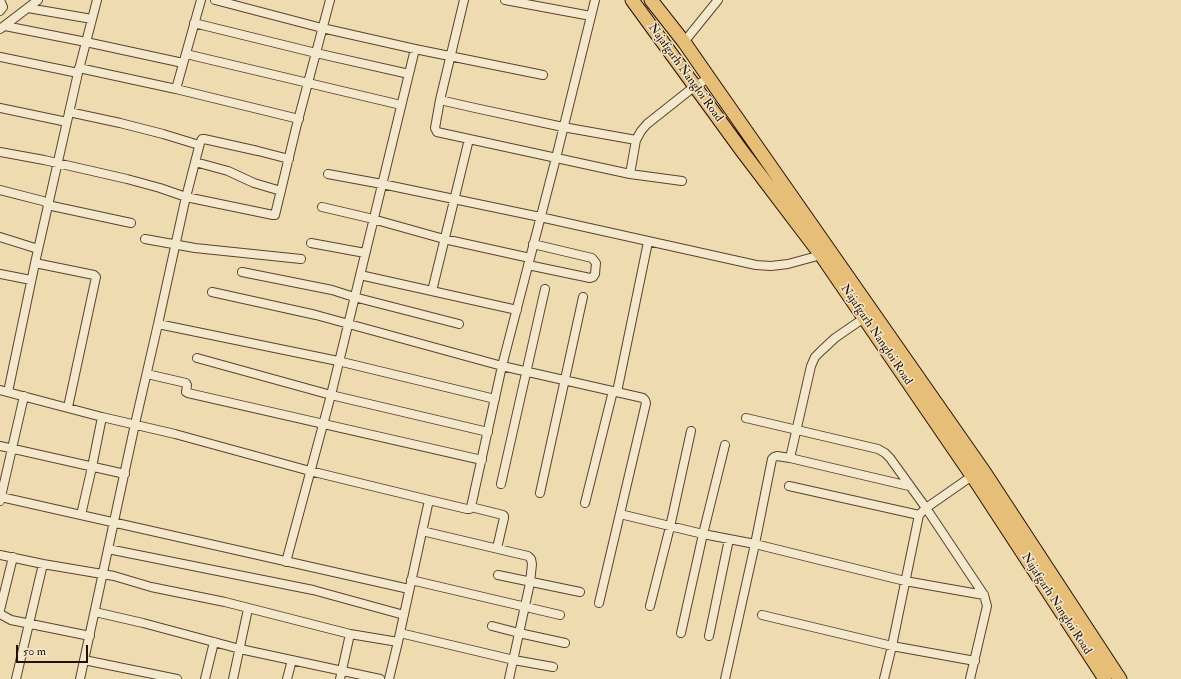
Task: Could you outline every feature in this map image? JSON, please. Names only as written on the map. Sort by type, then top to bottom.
[{"type":"main road","name":"Najafgarh Nangloi Road","points":[[632,0],[742,151],[868,315],[985,473],[1120,679]]},
{"type":"main road","name":"Najafgarh Nangloi Road","points":[[651,0],[684,42],[709,78],[868,315],[1105,679]]},
{"type":"street","points":[[0,0],[3,7],[0,11]]},
{"type":"street","points":[[2,27],[38,0]]},
{"type":"street","points":[[97,0],[78,70],[35,263],[4,391],[174,434],[310,472],[467,509],[471,507],[502,515],[504,518],[497,548]]},
{"type":"street","points":[[176,89],[201,0]]},
{"type":"street","points":[[215,0],[322,28],[450,57],[543,75]]},
{"type":"street","points":[[0,152],[44,160],[127,179],[186,197],[275,215],[330,0]]},
{"type":"street","points":[[464,0],[440,100],[435,128],[437,132],[630,174],[682,181]]},
{"type":"street","points":[[505,0],[591,16]]},
{"type":"street","points":[[471,507],[502,366],[595,0]]},
{"type":"street","points":[[684,42],[718,0]]},
{"type":"street","points":[[28,8],[92,19]]},
{"type":"street","points":[[194,23],[409,74]]},
{"type":"street","points":[[2,27],[86,42],[183,63]]},
{"type":"street","points":[[286,562],[331,395],[338,361],[415,49]]},
{"type":"street","points":[[186,54],[401,105]]},
{"type":"street","points":[[0,58],[78,70],[176,89],[299,119]]},
{"type":"street","points":[[630,174],[636,140],[641,131],[647,124],[695,86],[709,78]]},
{"type":"street","points":[[440,100],[563,127],[636,140]]},
{"type":"street","points":[[0,108],[67,122]]},
{"type":"street","points":[[69,112],[127,124],[199,145]]},
{"type":"street","points":[[80,679],[135,424],[199,145],[202,139],[204,139],[258,151],[289,160]]},
{"type":"street","points":[[432,291],[469,139]]},
{"type":"street","points":[[195,162],[228,171],[254,183],[281,191]]},
{"type":"street","points":[[328,174],[540,217],[756,265],[771,266],[788,264],[821,255]]},
{"type":"street","points":[[0,190],[43,201],[48,204],[131,223]]},
{"type":"street","points":[[322,207],[590,278],[595,274],[596,263],[592,258],[533,244]]},
{"type":"street","points":[[0,238],[38,249]]},
{"type":"street","points":[[145,239],[230,252],[301,260]]},
{"type":"street","points":[[585,503],[615,392],[648,242]]},
{"type":"street","points":[[311,243],[365,253]]},
{"type":"street","points":[[35,263],[94,275],[96,277],[68,407]]},
{"type":"street","points":[[242,272],[332,290],[354,298],[459,324]]},
{"type":"street","points":[[0,274],[31,280]]},
{"type":"street","points":[[360,275],[516,310]]},
{"type":"street","points":[[501,484],[545,289]]},
{"type":"street","points":[[212,292],[316,315],[502,366],[643,398],[646,403],[599,603]]},
{"type":"street","points":[[540,493],[583,297]]},
{"type":"street","points":[[790,458],[811,366],[815,357],[835,338],[868,315]]},
{"type":"street","points":[[158,324],[338,361],[495,399]]},
{"type":"street","points":[[197,358],[331,395],[488,432]]},
{"type":"street","points":[[147,374],[186,383],[186,392],[188,394],[482,460]]},
{"type":"street","points":[[24,396],[12,449],[2,479],[0,499],[81,515],[409,589]]},
{"type":"street","points":[[81,515],[102,417]]},
{"type":"street","points":[[746,418],[878,449],[890,458],[926,508],[984,595],[987,606],[970,679]]},
{"type":"street","points":[[650,606],[670,527],[691,431]]},
{"type":"street","points":[[681,633],[725,445]]},
{"type":"street","points":[[0,446],[125,474]]},
{"type":"street","points":[[725,679],[772,459],[774,456],[790,458],[909,486]]},
{"type":"street","points":[[884,679],[919,515],[926,508],[972,476]]},
{"type":"street","points":[[789,486],[919,515]]},
{"type":"street","points":[[389,679],[429,500]]},
{"type":"street","points":[[620,514],[670,527],[755,544],[905,581],[984,595]]},
{"type":"street","points":[[422,531],[497,548],[528,556],[531,559],[532,564],[530,581],[509,679]]},
{"type":"street","points":[[709,636],[729,539]]},
{"type":"street","points":[[108,549],[313,590],[404,615]]},
{"type":"street","points":[[0,555],[114,576],[151,586],[225,602],[350,634],[399,638],[553,667]]},
{"type":"street","points":[[0,610],[13,557]]},
{"type":"street","points":[[16,679],[43,564]]},
{"type":"street","points":[[498,575],[580,592]]},
{"type":"street","points":[[411,580],[560,615]]},
{"type":"street","points":[[233,679],[248,609]]},
{"type":"street","points":[[95,612],[144,623],[240,649],[342,670],[363,677],[380,679]]},
{"type":"street","points":[[0,614],[11,620],[90,636]]},
{"type":"street","points":[[762,615],[892,646],[975,661]]},
{"type":"street","points":[[492,626],[566,643]]},
{"type":"street","points":[[340,679],[350,634]]},
{"type":"street","points":[[205,679],[214,642]]},
{"type":"street","points":[[84,660],[177,679]]},
{"type":"street","points":[[287,679],[292,660]]}]
